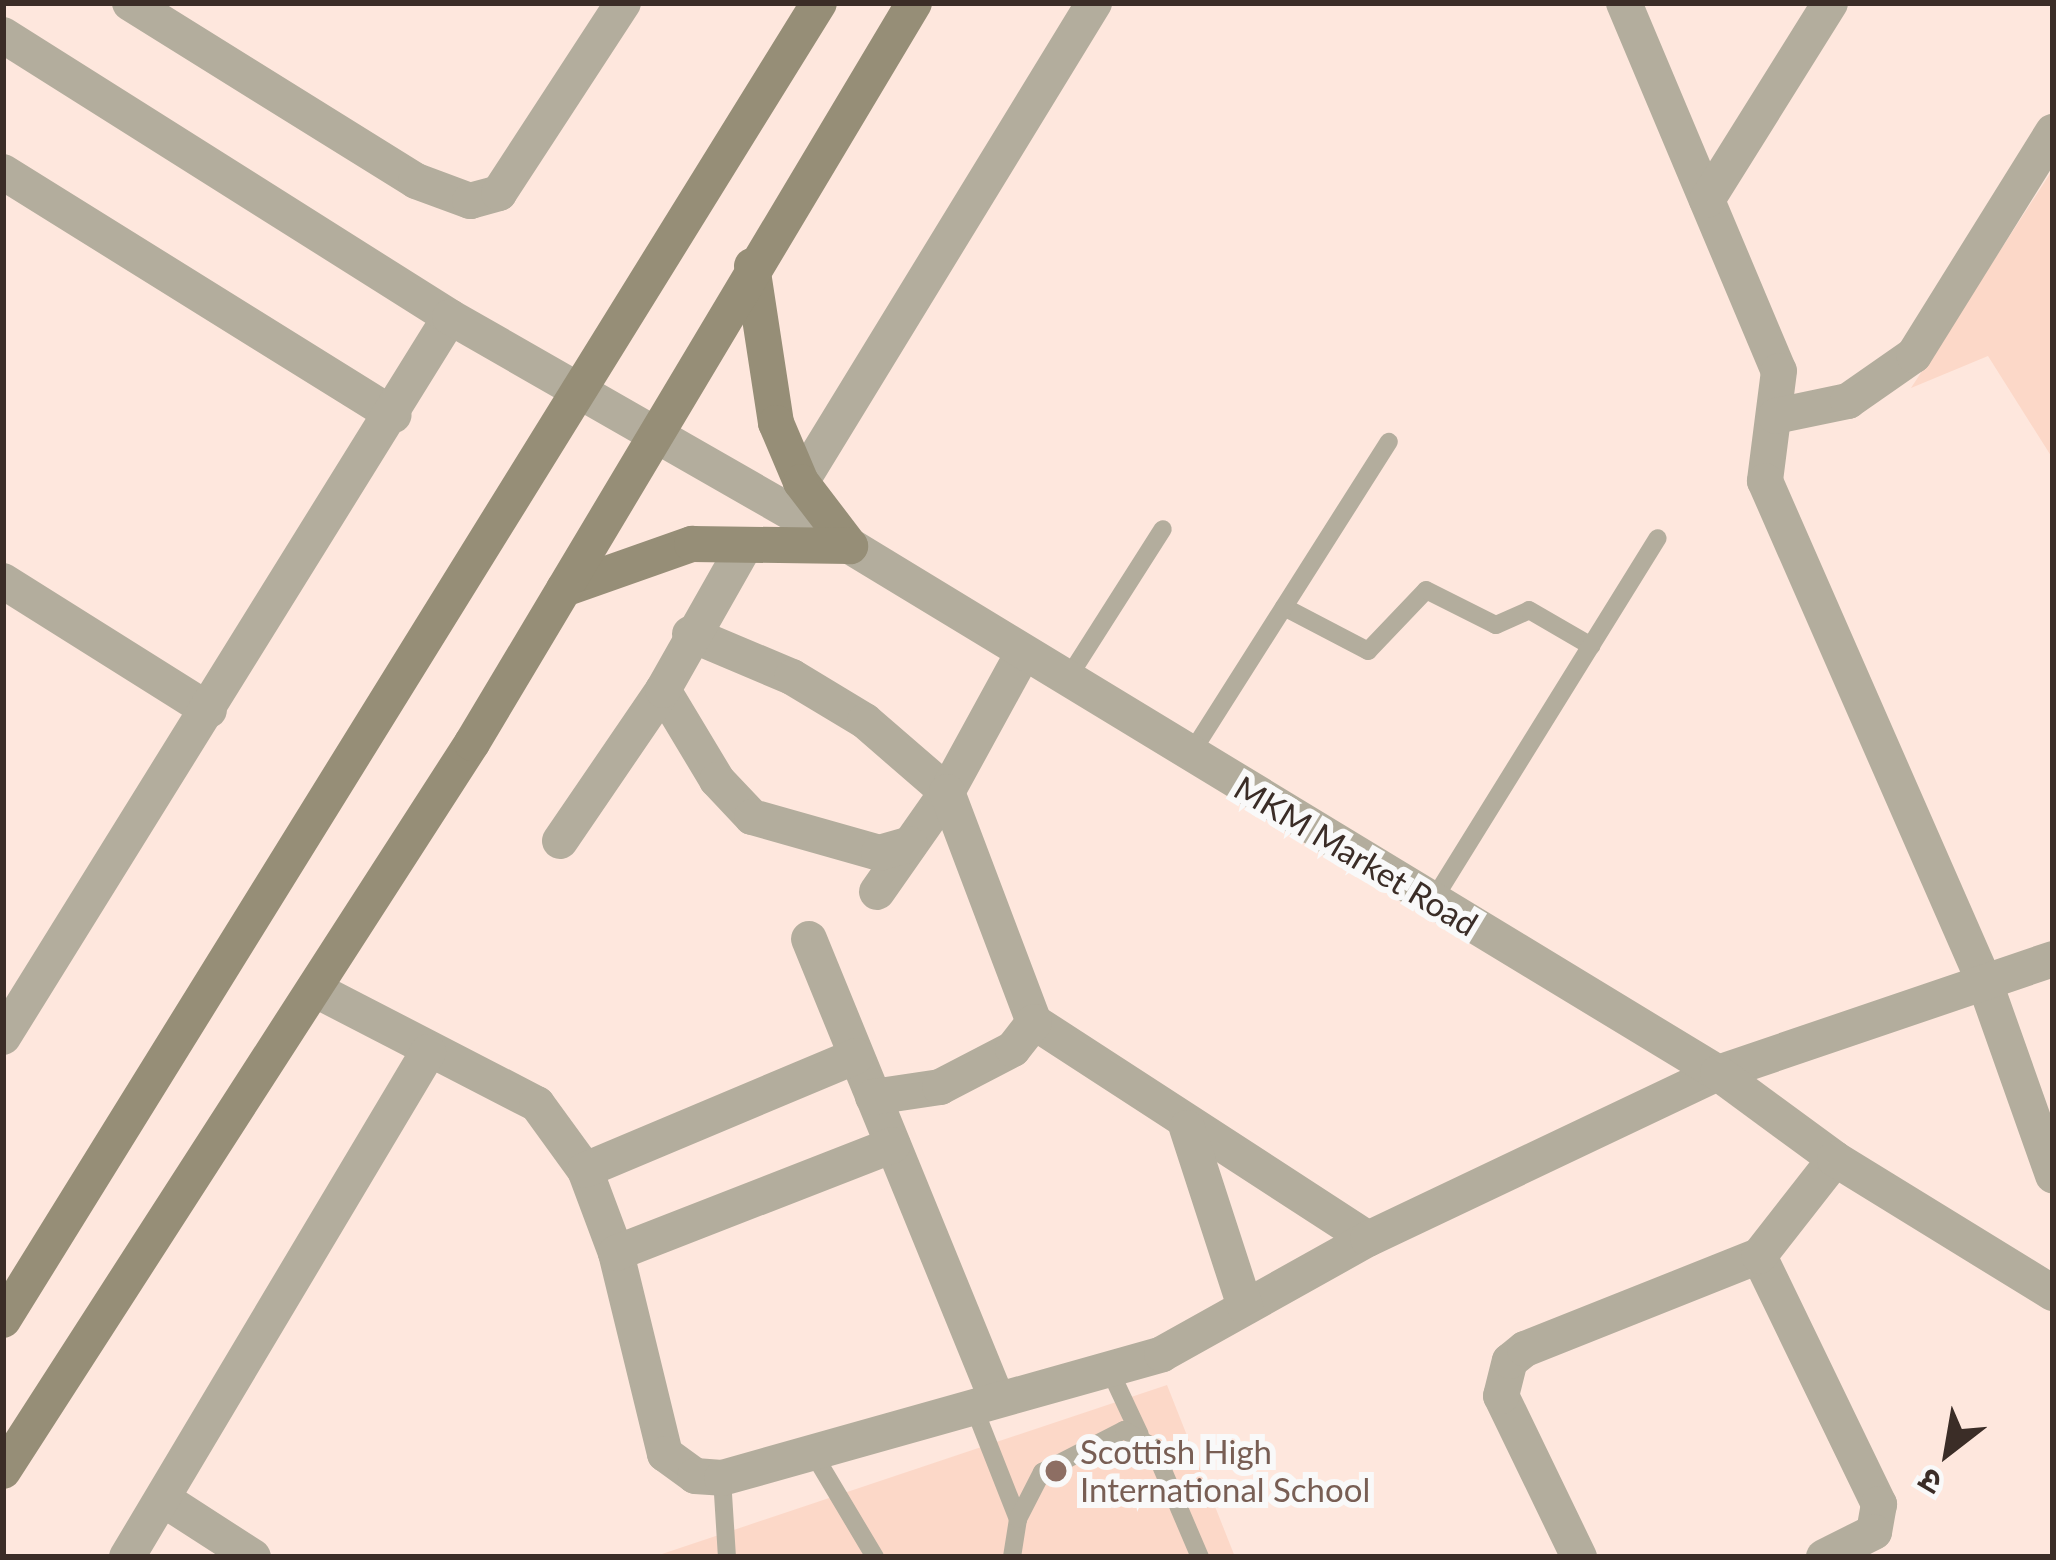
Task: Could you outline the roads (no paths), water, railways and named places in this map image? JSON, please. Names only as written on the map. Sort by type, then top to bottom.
[{"type":"main road","points":[[3,1320],[819,3]]},
{"type":"main road","points":[[3,1472],[564,590],[652,429],[914,3]]},
{"type":"main road","points":[[752,266],[776,423],[801,482],[850,546]]},
{"type":"main road","points":[[564,590],[692,544],[850,546]]},
{"type":"street","points":[[130,3],[416,181],[470,201],[500,193],[623,3]]},
{"type":"street","points":[[801,482],[1094,3]]},
{"type":"street","points":[[1624,3],[1780,371],[1765,482],[1987,986],[2053,1175]]},
{"type":"street","points":[[1707,200],[1830,3]]},
{"type":"street","name":"MKM Market Road","points":[[3,35],[450,317],[850,546],[1022,655],[1718,1073],[1835,1159],[2053,1293]]},
{"type":"street","points":[[1776,416],[1848,401],[1914,355],[2053,132]]},
{"type":"street","points":[[3,172],[394,416]]},
{"type":"street","points":[[3,1037],[394,416],[450,317]]},
{"type":"street","points":[[560,841],[663,690],[690,634],[744,547]]},
{"type":"street","points":[[3,581],[209,710]]},
{"type":"street","points":[[690,634],[792,677],[865,721],[947,792],[1034,1022],[1187,1128],[1368,1239]]},
{"type":"street","points":[[877,892],[947,792],[1022,655]]},
{"type":"street","points":[[663,690],[717,780],[752,817],[879,853],[910,844]]},
{"type":"street","points":[[808,939],[892,1145],[985,1402]]},
{"type":"street","points":[[314,989],[428,1052],[537,1104],[585,1170],[616,1252],[665,1454],[695,1476],[722,1478],[985,1402],[1111,1372],[1368,1239],[1718,1073],[1987,986],[2053,959]]},
{"type":"street","points":[[873,1096],[940,1087],[1012,1049],[1034,1022]]},
{"type":"street","points":[[127,1557],[428,1052]]},
{"type":"street","points":[[585,1170],[856,1056]]},
{"type":"street","points":[[1187,1128],[1245,1306]]},
{"type":"street","points":[[616,1252],[892,1145]]},
{"type":"street","points":[[1579,1557],[1501,1396],[1510,1361],[1525,1348],[1759,1256],[1835,1159]]},
{"type":"street","points":[[1759,1256],[1879,1504],[1874,1532],[1824,1557]]},
{"type":"street","points":[[163,1499],[253,1557]]},
{"type":"lane","points":[[1190,755],[1389,442]]},
{"type":"lane","points":[[1066,681],[1163,529]]},
{"type":"lane","points":[[1432,902],[1658,538]]},
{"type":"lane","points":[[1285,607],[1368,651],[1426,590],[1496,626],[1529,610],[1591,646]]},
{"type":"lane","points":[[1111,1372],[1140,1435]]},
{"type":"lane","points":[[985,1402],[1018,1519]]},
{"type":"lane","points":[[1012,1557],[1018,1519],[1042,1472],[1124,1430],[1154,1447],[1200,1557]]},
{"type":"lane","points":[[813,1453],[875,1557]]},
{"type":"lane","points":[[722,1478],[727,1557]]},
{"type":"place","name":"Scottish High International School","points":[[1056,1471]]}]
